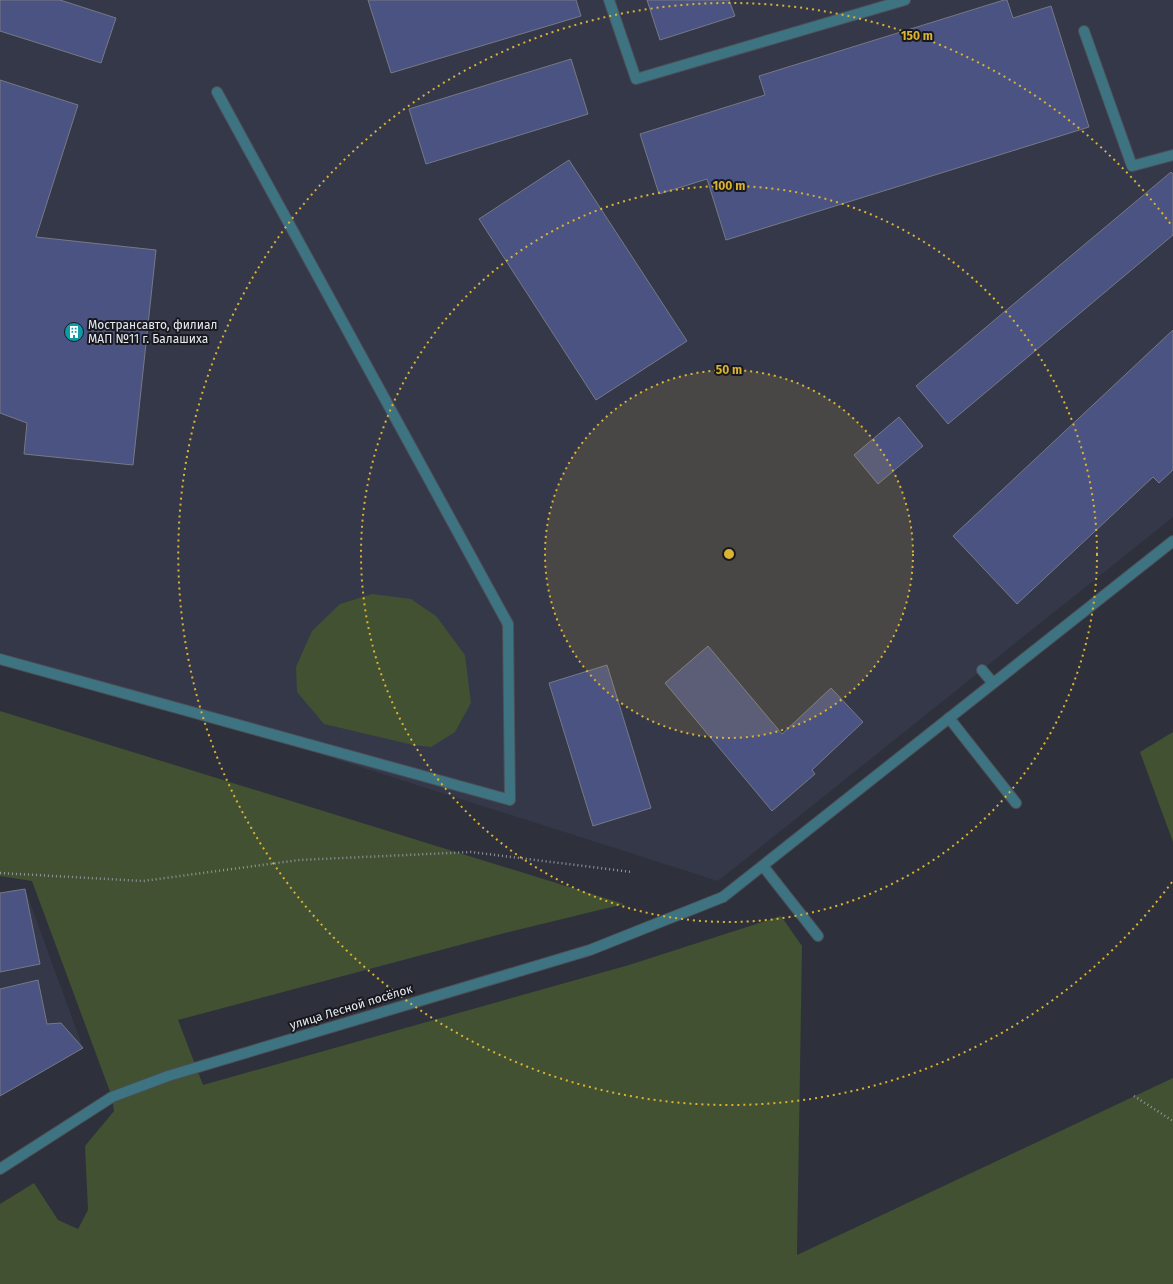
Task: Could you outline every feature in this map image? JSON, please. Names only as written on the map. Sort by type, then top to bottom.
[{"type":"street","points":[[610,0],[636,79],[905,0]]},
{"type":"street","points":[[1084,31],[1132,166],[1173,155]]},
{"type":"street","points":[[0,659],[510,800],[508,624],[217,92]]},
{"type":"street","name":"улица Лесной посёлок","points":[[0,1169],[112,1097],[168,1076],[590,950],[723,897],[1173,541]]},
{"type":"street","points":[[982,670],[994,683]]},
{"type":"street","points":[[949,718],[1016,803]]},
{"type":"street","points":[[763,866],[818,936]]},
{"type":"path","points":[[0,873],[143,880],[299,860],[470,852],[632,872]]},
{"type":"path","points":[[1134,1096],[1173,1121]]},
{"type":"shaded area","points":[[0,0],[1173,0],[1173,517],[718,881],[0,652]]},
{"type":"shaded area","points":[[25,889],[83,1048],[0,1096],[0,893]]},
{"type":"green space","points":[[372,594],[411,599],[436,616],[465,655],[471,703],[455,732],[431,747],[413,745],[324,724],[297,692],[296,667],[312,631],[340,604]]},
{"type":"green space","points":[[0,711],[624,904],[497,935],[178,1020],[203,1085],[629,965],[781,916],[802,946],[797,1255],[1173,1078],[1173,1284],[0,1284],[0,1204],[34,1183],[58,1220],[78,1229],[88,1210],[85,1146],[114,1111],[112,1097],[32,881],[0,876]]},
{"type":"green space","points":[[1173,732],[1173,842],[1140,752]]},
{"type":"building","points":[[0,0],[60,0],[116,18],[101,63],[0,31]]},
{"type":"building","points":[[368,0],[576,0],[581,16],[391,73]]},
{"type":"building","points":[[647,0],[729,0],[735,16],[660,40]]},
{"type":"building","points":[[1007,0],[1013,18],[1051,6],[1089,127],[726,240],[707,179],[659,194],[640,134],[765,95],[759,76]]},
{"type":"building","points":[[571,59],[588,114],[426,164],[409,109]]},
{"type":"building","name":"Мострансавто, филиал МАП №11 г. Балашиха","points":[[0,80],[78,105],[36,237],[156,250],[133,465],[24,454],[27,423],[0,413]]},
{"type":"building","points":[[569,160],[687,341],[596,400],[479,219]]},
{"type":"building","points":[[1171,172],[1173,174],[1173,235],[948,424],[916,386]]},
{"type":"building","points":[[1173,330],[1173,470],[1159,483],[1153,477],[1017,604],[953,536]]},
{"type":"building","points":[[899,417],[923,446],[878,484],[854,455]]},
{"type":"building","points":[[708,646],[782,734],[831,688],[863,722],[812,770],[815,774],[772,811],[665,683]]},
{"type":"building","points":[[607,665],[651,808],[593,826],[549,683]]},
{"type":"building","points":[[25,889],[40,964],[0,972],[0,893]]},
{"type":"building","points":[[38,980],[47,1024],[61,1023],[83,1048],[0,1096],[0,989]]},
{"type":"place","name":"Мострансавто, филиал МАП №11 г. Балашиха","points":[[74,332]]}]
